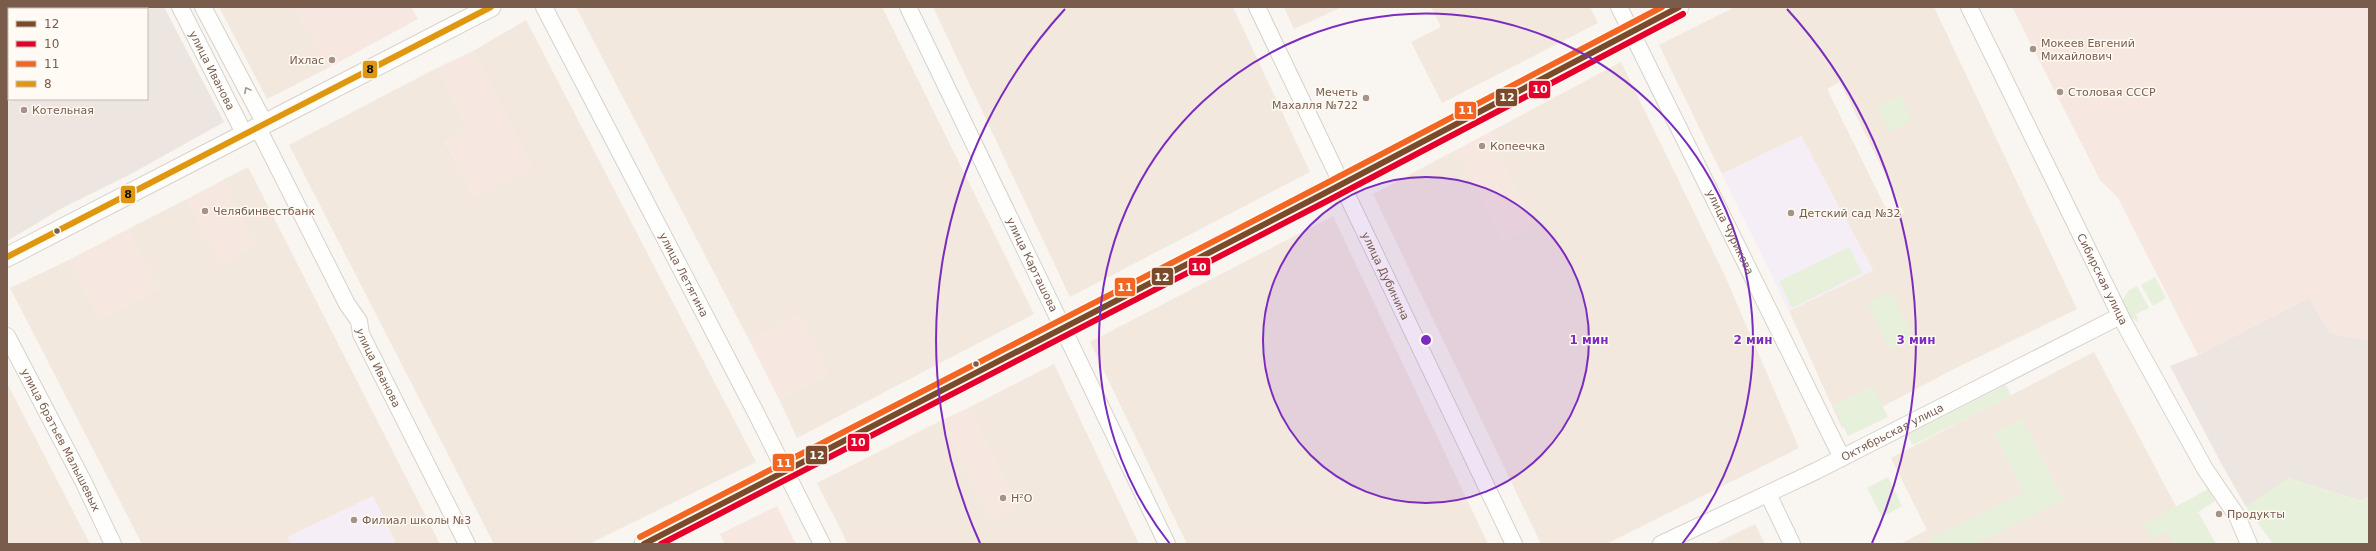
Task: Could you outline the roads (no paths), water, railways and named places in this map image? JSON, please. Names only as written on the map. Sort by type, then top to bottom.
[{"type":"street","name":"улица Иванова","points":[[180,7],[256,129]]},
{"type":"street","name":"улица Иванова","points":[[203,7],[256,129],[346,304],[354,311],[360,321],[361,334],[467,544]]},
{"type":"street","points":[[7,257],[491,7]]},
{"type":"street","name":"улица Летягина","points":[[544,7],[822,544]]},
{"type":"street","name":"улица Карташова","points":[[908,7],[1167,544]]},
{"type":"street","name":"улица Дубинина","points":[[1257,7],[1514,544]]},
{"type":"street","name":"улица Чурикова","points":[[1619,7],[1842,458]]},
{"type":"street","points":[[644,544],[1342,184],[1679,7]]},
{"type":"street","name":"Сибирская улица","points":[[1969,7],[2120,316],[2195,452],[2237,516],[2249,544]]},
{"type":"street","name":"Октябрьская улица","points":[[1661,544],[1842,458],[2120,316]]},
{"type":"street","name":"улица братьев Малышевых","points":[[7,336],[83,481],[113,544]]},
{"type":"street","points":[[1768,494],[1792,544]]},
{"type":"place","name":"Мокеев Евгений Михайлович","points":[[2033,49]]},
{"type":"place","name":"Ихлас","points":[[332,60]]},
{"type":"place","name":"Столовая СССР","points":[[2060,92]]},
{"type":"place","name":"Мечеть Махалля №722","points":[[1366,98]]},
{"type":"place","name":"Котельная","points":[[24,110]]},
{"type":"place","name":"Копеечка","points":[[1482,146]]},
{"type":"place","name":"Челябинвестбанк","points":[[205,211]]},
{"type":"place","name":"Детский сад №32","points":[[1791,213]]},
{"type":"place","name":"H²O","points":[[1003,498]]},
{"type":"place","name":"Продукты","points":[[2219,514]]},
{"type":"place","name":"Филиал школы №3","points":[[354,520]]}]
